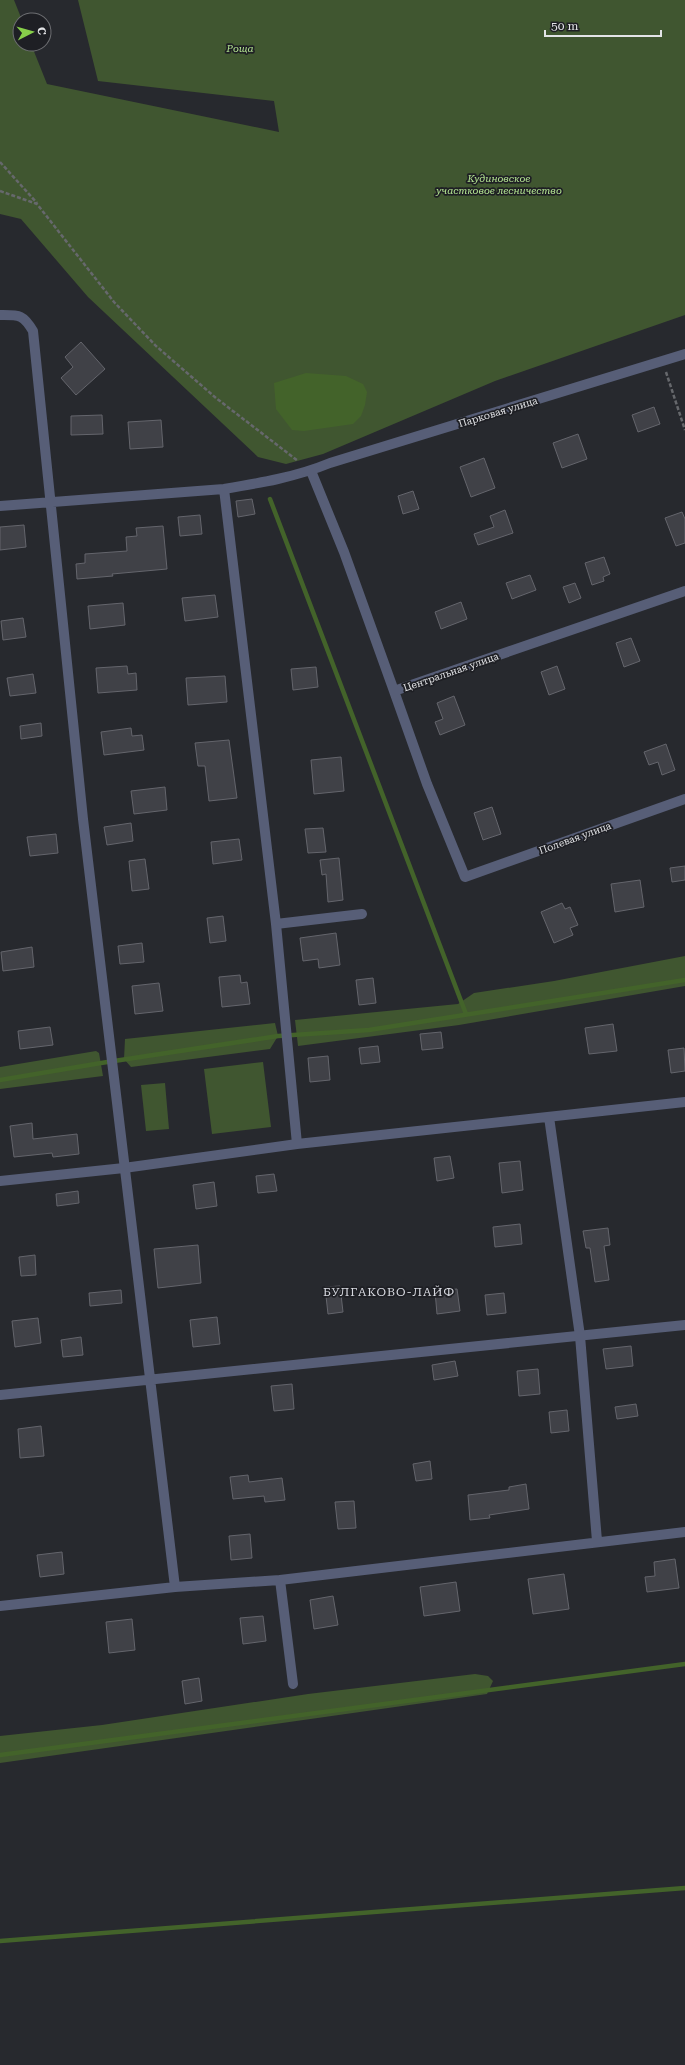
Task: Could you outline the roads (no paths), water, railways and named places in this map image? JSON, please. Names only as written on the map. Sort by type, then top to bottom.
[{"type":"street","points":[[0,315],[16,315],[26,319],[33,331],[83,819],[175,1587]]},
{"type":"street","name":"Парковая улица","points":[[0,506],[224,489],[311,471],[337,461],[685,354]]},
{"type":"street","name":"Центральная улица","points":[[311,471],[344,552],[394,691],[685,591]]},
{"type":"street","points":[[224,489],[276,924],[297,1144]]},
{"type":"street","name":"Полевая улица","points":[[394,691],[427,784],[465,877],[685,799]]},
{"type":"street","points":[[276,924],[362,914]]},
{"type":"street","points":[[0,1181],[124,1168],[297,1144],[685,1102]]},
{"type":"street","points":[[549,1117],[580,1336],[597,1541]]},
{"type":"street","points":[[0,1395],[685,1325]]},
{"type":"street","points":[[0,1606],[175,1587],[280,1580],[597,1541],[685,1532]]},
{"type":"street","points":[[280,1580],[293,1684]]},
{"type":"waterway","points":[[270,499],[466,1014]]},
{"type":"waterway","points":[[0,1080],[278,1036],[369,1030],[685,980]]},
{"type":"waterway","points":[[0,1755],[685,1664]]},
{"type":"waterway","points":[[0,1941],[685,1888]]},
{"type":"district","name":"БУЛГАКОВО-ЛАЙФ","points":[[389,1292]]},
{"type":"park label","name":"Роща","points":[[240,48]]},
{"type":"park label","name":"Кудиновское участковое лесничество","points":[[499,184]]}]
